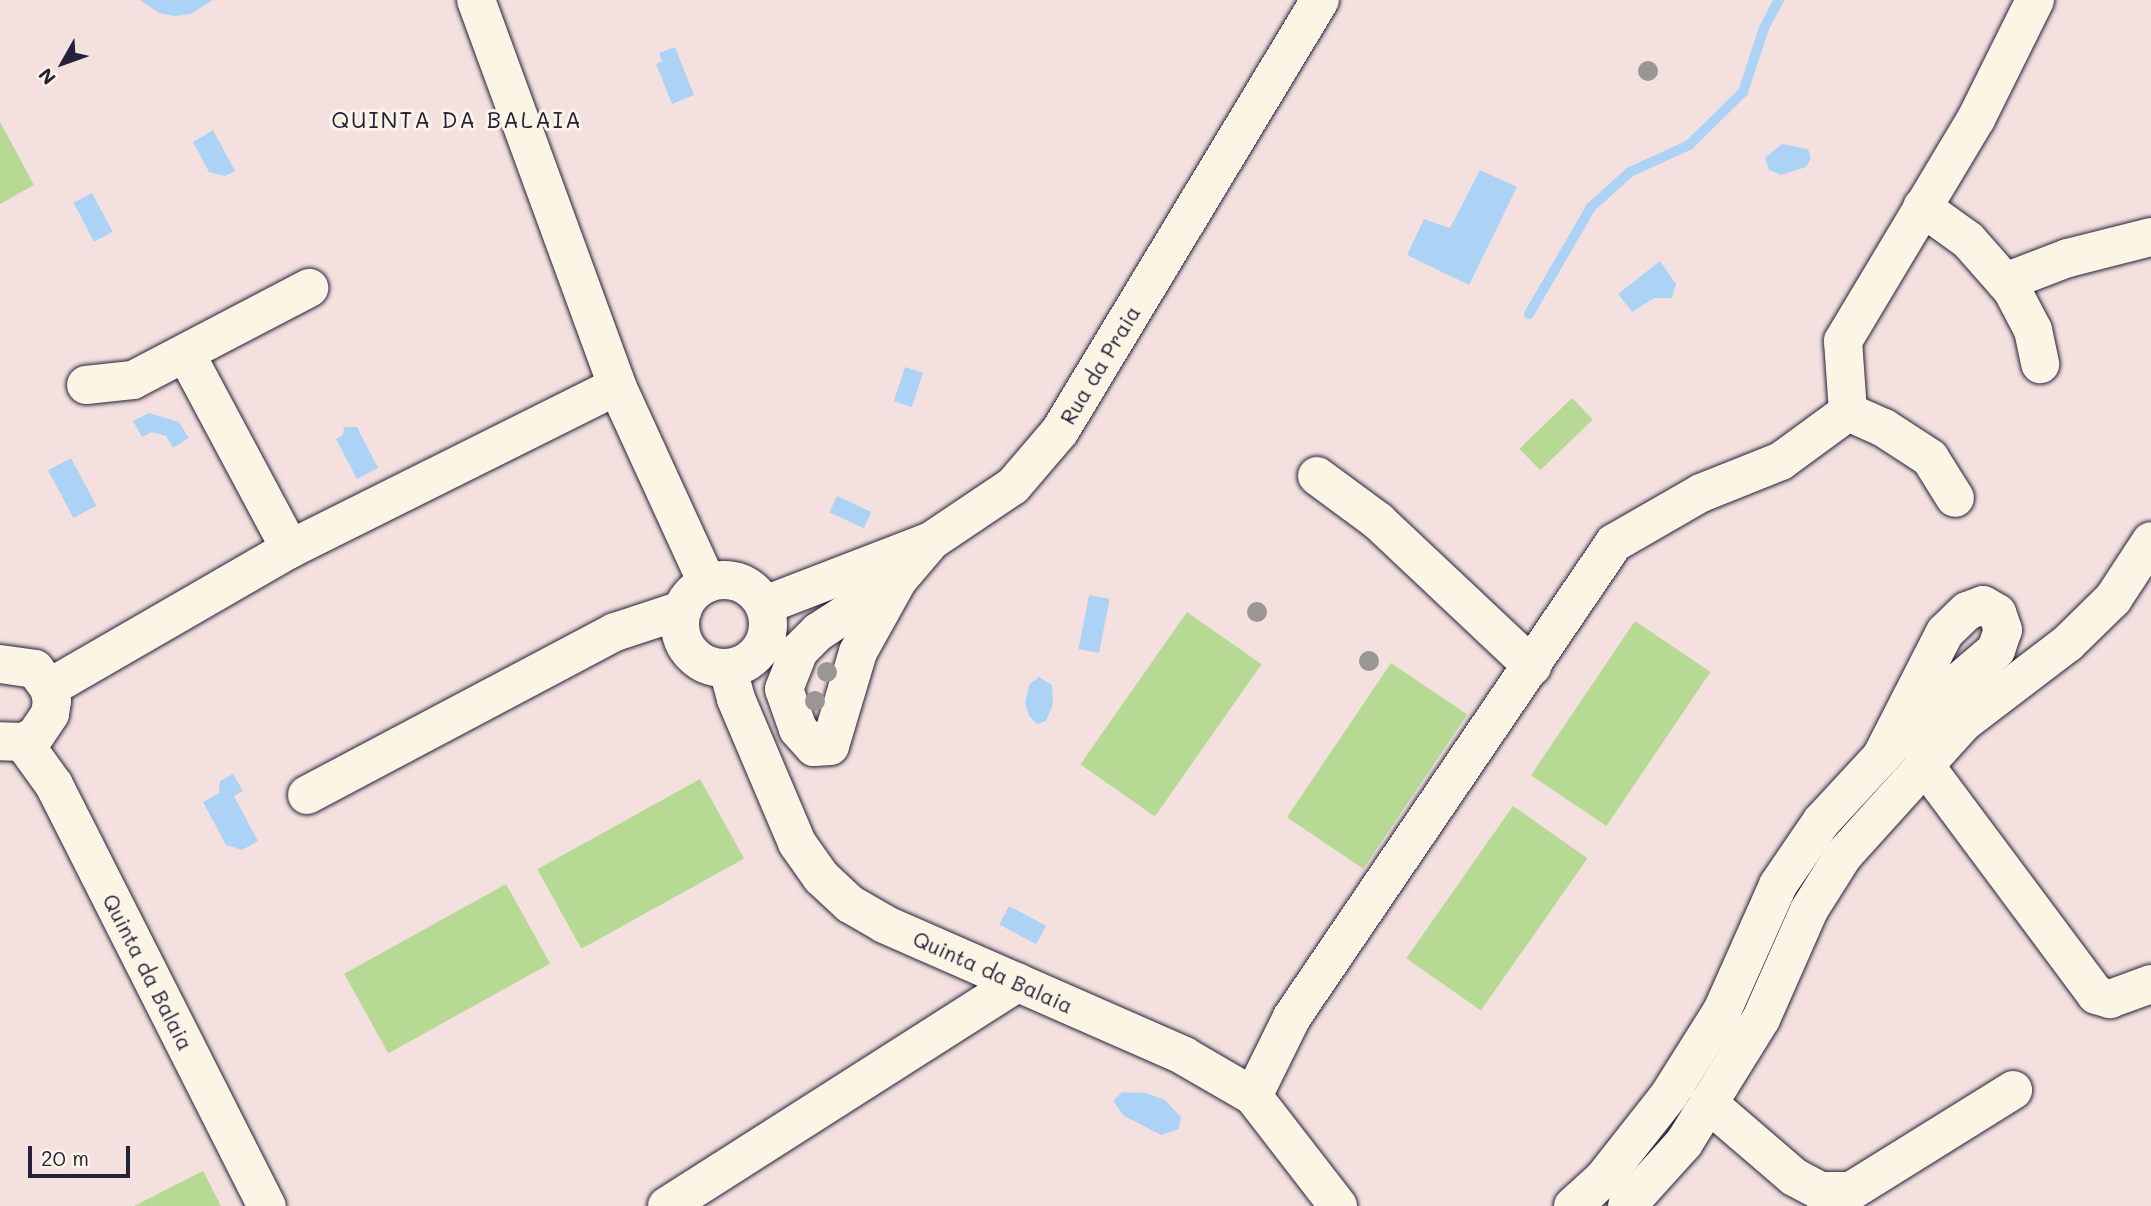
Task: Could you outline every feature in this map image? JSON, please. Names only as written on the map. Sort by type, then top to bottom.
[{"type":"street","points":[[307,795],[615,632],[694,596],[720,579],[746,585],[765,605],[768,633],[763,646],[742,665],[728,669],[700,662],[689,651],[681,632],[694,596],[476,0]]},
{"type":"street","name":"Rua da Praia","points":[[765,605],[930,541],[1013,486],[1060,431],[1320,0]]},
{"type":"street","points":[[1848,411],[1843,341],[1976,119],[2035,0]]},
{"type":"street","points":[[1922,207],[1968,240],[2005,282],[2033,330],[2040,364]]},
{"type":"street","points":[[2005,282],[2068,258],[2151,237]]},
{"type":"street","points":[[86,385],[133,380],[309,288]]},
{"type":"street","points":[[186,354],[289,549]]},
{"type":"street","points":[[49,688],[289,549],[617,386]]},
{"type":"street","points":[[1848,411],[1884,428],[1930,458],[1955,498]]},
{"type":"street","points":[[1253,1096],[1292,1017],[1614,543],[1701,493],[1781,461],[1848,411]]},
{"type":"street","points":[[1317,476],[1378,521],[1532,666]]},
{"type":"street","points":[[898,580],[930,541]]},
{"type":"street","points":[[1627,1206],[1684,1143],[1761,1019],[1809,910],[1843,856],[1963,723],[2068,643],[2113,599],[2151,541]]},
{"type":"street","points":[[0,664],[35,669],[49,688],[50,715],[35,736],[12,741]]},
{"type":"street","name":"Quinta da Balaia","points":[[728,669],[736,699],[797,844],[821,877],[850,904],[884,924],[1184,1056],[1253,1096],[1338,1206]]},
{"type":"street","name":"Quinta da Balaia","points":[[12,741],[54,785],[267,1206]]},
{"type":"street","points":[[1573,1206],[1603,1179],[1669,1095],[1722,1011],[1778,885],[1821,822],[1881,757]]},
{"type":"street","points":[[1924,764],[2096,995],[2110,999],[2151,984]]},
{"type":"street","points":[[667,1206],[1018,982]]},
{"type":"street","points":[[1708,1103],[1794,1177],[1821,1191],[1882,1192],[2012,1090]]},
{"type":"green space","points":[[0,122],[34,185],[0,204]]},
{"type":"green space","points":[[1572,398],[1593,420],[1540,470],[1519,449]]},
{"type":"green space","points":[[1187,612],[1262,664],[1155,817],[1080,764]]},
{"type":"green space","points":[[1635,621],[1710,672],[1606,826],[1531,775]]},
{"type":"green space","points":[[1391,663],[1467,714],[1363,869],[1287,817]]},
{"type":"green space","points":[[700,779],[744,859],[581,949],[537,869]]},
{"type":"green space","points":[[1513,806],[1588,858],[1481,1011],[1406,958]]},
{"type":"green space","points":[[506,884],[550,964],[388,1053],[344,974]]},
{"type":"green space","points":[[203,1171],[221,1206],[134,1206]]},
{"type":"water","points":[[140,0],[213,0],[191,14],[175,16],[159,13]]},
{"type":"water","points":[[675,47],[694,95],[672,104],[656,64],[662,61],[659,53]]},
{"type":"water","points":[[213,130],[235,171],[225,176],[209,172],[193,142]]},
{"type":"water","points":[[1782,144],[1808,149],[1811,158],[1806,167],[1781,175],[1769,170],[1765,158]]},
{"type":"water","points":[[1480,170],[1517,187],[1469,285],[1407,255],[1424,219],[1450,228]]},
{"type":"water","points":[[92,193],[113,232],[94,242],[73,203]]},
{"type":"water","points":[[1660,261],[1676,284],[1672,298],[1654,298],[1632,312],[1618,294]]},
{"type":"water","points":[[905,367],[923,373],[912,407],[894,401]]},
{"type":"water","points":[[149,413],[179,422],[189,438],[173,448],[166,436],[152,432],[142,437],[133,421]]},
{"type":"water","points":[[344,427],[357,427],[378,468],[357,479],[336,439],[343,435]]},
{"type":"water","points":[[71,458],[96,506],[73,518],[48,470]]},
{"type":"water","points":[[837,496],[871,512],[864,528],[829,512]]},
{"type":"water","points":[[1089,595],[1110,599],[1099,653],[1079,649]]},
{"type":"water","points":[[1039,677],[1052,685],[1053,704],[1046,721],[1037,724],[1029,716],[1025,703],[1029,685]]},
{"type":"water","points":[[233,774],[243,791],[234,796],[258,841],[242,850],[226,845],[203,802],[219,793],[220,781]]},
{"type":"water","points":[[1009,906],[1046,926],[1036,944],[999,925]]},
{"type":"water","points":[[1122,1092],[1146,1093],[1165,1100],[1181,1117],[1179,1129],[1161,1135],[1124,1116],[1113,1101]]},
{"type":"waterway","points":[[1529,314],[1591,207],[1630,172],[1689,145],[1743,92],[1764,28],[1779,0]]},
{"type":"district","name":"QUINTA DA BALAIA","points":[[457,119]]}]
